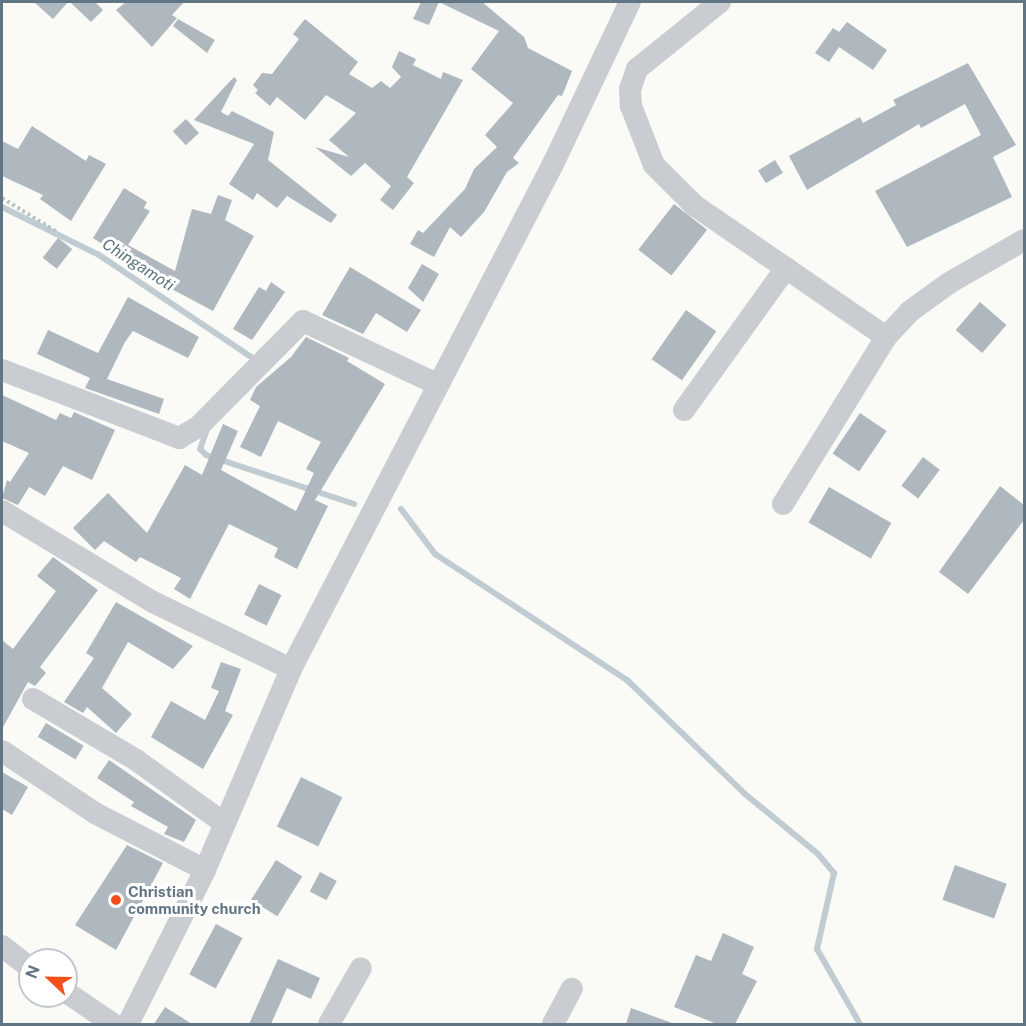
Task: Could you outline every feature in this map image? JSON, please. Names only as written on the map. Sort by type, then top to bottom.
[{"type":"street","points":[[128,1024],[205,870],[291,669],[553,164],[630,2]]},
{"type":"street","points":[[720,2],[637,69],[631,106],[645,148],[671,186],[886,337]]},
{"type":"street","points":[[783,504],[886,337],[909,312],[949,283],[1024,240]]},
{"type":"street","points":[[684,410],[786,268]]},
{"type":"street","points":[[2,370],[179,438],[198,427],[303,321],[437,384]]},
{"type":"street","points":[[2,511],[153,602],[291,669]]},
{"type":"street","points":[[33,699],[135,760],[224,823]]},
{"type":"street","points":[[2,751],[94,813],[205,870]]},
{"type":"street","points":[[2,946],[18,959]]},
{"type":"street","points":[[329,1024],[361,968]]},
{"type":"street","points":[[553,1024],[572,989]]},
{"type":"street","points":[[78,1000],[113,1024]]},
{"type":"path","points":[[2,198],[57,232]]},
{"type":"building","points":[[34,2],[68,2],[53,19]]},
{"type":"building","points":[[70,2],[95,2],[103,10],[91,22]]},
{"type":"building","points":[[126,2],[184,2],[172,15],[177,18],[152,47],[116,10]]},
{"type":"building","points":[[421,2],[439,2],[429,25],[413,19]]},
{"type":"building","points":[[439,2],[482,2],[524,37],[528,48],[572,71],[562,96],[558,95],[513,158],[519,163],[507,172],[484,212],[461,237],[450,227],[434,257],[410,244],[418,230],[423,233],[465,189],[474,169],[497,147],[485,135],[513,103],[471,69],[499,31]]},
{"type":"building","points":[[178,19],[215,40],[207,53],[173,26]]},
{"type":"building","points":[[305,19],[358,62],[349,74],[372,88],[381,81],[390,88],[401,77],[392,67],[399,51],[416,59],[413,65],[441,79],[443,72],[463,80],[407,177],[414,183],[393,210],[380,200],[391,186],[365,163],[351,176],[315,147],[349,157],[329,140],[356,113],[326,95],[305,120],[277,97],[270,106],[255,93],[258,90],[253,85],[262,73],[272,74],[299,39],[293,34]]},
{"type":"building","points":[[847,22],[887,50],[873,70],[839,47],[829,62],[815,53],[833,28],[839,32]]},
{"type":"building","points":[[968,63],[1016,145],[993,157],[1012,197],[907,247],[875,191],[981,135],[965,104],[921,128],[919,124],[807,190],[789,156],[860,117],[863,123],[896,105],[893,100]]},
{"type":"building","points":[[234,77],[237,80],[221,112],[228,116],[232,111],[274,132],[268,160],[337,215],[331,223],[287,196],[277,208],[257,193],[253,200],[229,184],[254,144],[194,120]]},
{"type":"building","points":[[186,119],[199,133],[186,145],[173,131]]},
{"type":"building","points":[[32,126],[86,161],[89,155],[106,164],[71,221],[40,199],[43,195],[2,176],[2,141],[18,149]]},
{"type":"building","points":[[775,160],[783,173],[766,183],[758,171]]},
{"type":"building","points":[[124,188],[147,202],[144,208],[150,211],[128,245],[175,271],[192,209],[211,214],[218,195],[232,200],[225,220],[254,236],[213,311],[134,269],[136,266],[93,238]]},
{"type":"building","points":[[674,204],[707,230],[671,276],[638,250]]},
{"type":"building","points":[[58,238],[72,249],[57,269],[43,258]]},
{"type":"building","points":[[422,264],[439,274],[423,302],[408,288]]},
{"type":"building","points":[[350,267],[421,310],[407,332],[376,313],[363,334],[322,315]]},
{"type":"building","points":[[271,282],[285,292],[252,340],[233,329],[259,287],[266,291]]},
{"type":"building","points":[[128,297],[199,337],[188,358],[133,331],[125,342],[107,379],[164,399],[159,414],[85,388],[90,378],[37,354],[48,330],[98,353]]},
{"type":"building","points":[[980,302],[1006,325],[982,353],[956,330]]},
{"type":"building","points":[[686,310],[716,331],[682,380],[652,359]]},
{"type":"building","points":[[306,337],[349,358],[347,361],[385,384],[315,500],[328,506],[297,569],[274,557],[278,548],[229,524],[190,599],[174,589],[181,578],[140,557],[136,562],[104,541],[95,550],[73,528],[108,493],[147,533],[185,465],[202,475],[223,424],[238,431],[221,470],[296,511],[314,473],[306,469],[321,442],[278,421],[261,457],[240,447],[260,406],[250,400],[256,387],[291,357]]},
{"type":"building","points":[[2,395],[56,420],[60,413],[71,418],[74,412],[115,430],[92,480],[63,466],[45,496],[29,487],[18,505],[2,498],[7,480],[10,482],[29,453],[2,441]]},
{"type":"building","points":[[860,413],[887,431],[859,472],[833,454]]},
{"type":"building","points":[[923,457],[940,470],[918,498],[901,486]]},
{"type":"building","points":[[1000,486],[1024,505],[1024,520],[968,594],[939,572]]},
{"type":"building","points":[[829,487],[891,523],[871,559],[808,523]]},
{"type":"building","points":[[53,557],[98,590],[40,667],[46,673],[35,686],[28,682],[2,729],[2,640],[13,649],[56,591],[37,576]]},
{"type":"building","points":[[259,584],[281,595],[267,626],[244,615]]},
{"type":"building","points":[[116,602],[193,646],[173,669],[128,642],[102,688],[132,714],[116,733],[87,707],[83,713],[64,702],[94,658],[86,653]]},
{"type":"building","points":[[221,662],[241,669],[225,711],[233,715],[203,769],[151,737],[171,701],[205,720],[219,691],[211,688]]},
{"type":"building","points":[[46,723],[84,746],[75,759],[38,737]]},
{"type":"building","points":[[109,760],[196,820],[184,842],[164,834],[168,827],[131,806],[134,802],[97,778]]},
{"type":"building","points":[[2,772],[28,787],[12,815],[2,809]]},
{"type":"building","points":[[301,777],[342,797],[318,847],[277,826]]},
{"type":"building","points":[[127,845],[163,863],[116,950],[75,925]]},
{"type":"building","points":[[276,860],[302,876],[277,916],[251,900]]},
{"type":"building","points":[[955,865],[1007,884],[994,919],[942,900]]},
{"type":"building","points":[[320,872],[337,881],[326,900],[310,891]]},
{"type":"building","points":[[216,924],[242,938],[216,988],[189,974]]},
{"type":"building","points":[[723,933],[754,947],[742,974],[757,981],[735,1024],[717,1024],[674,1007],[696,955],[711,961]]},
{"type":"building","points":[[278,959],[320,978],[311,999],[287,988],[271,1024],[249,1024]]},
{"type":"building","points":[[165,1007],[192,1024],[154,1024]]},
{"type":"building","points":[[631,1008],[672,1023],[626,1024]]},
{"type":"waterway","name":"Chingamoti","points":[[2,207],[99,255],[253,358]]},
{"type":"waterway","name":"Chingamoti","points":[[207,429],[200,449],[206,455],[354,504]]},
{"type":"waterway","points":[[401,509],[435,554],[627,680],[745,794],[818,854],[834,873],[817,949],[860,1024]]},
{"type":"place","name":"Christian community church","points":[[116,900]]}]
